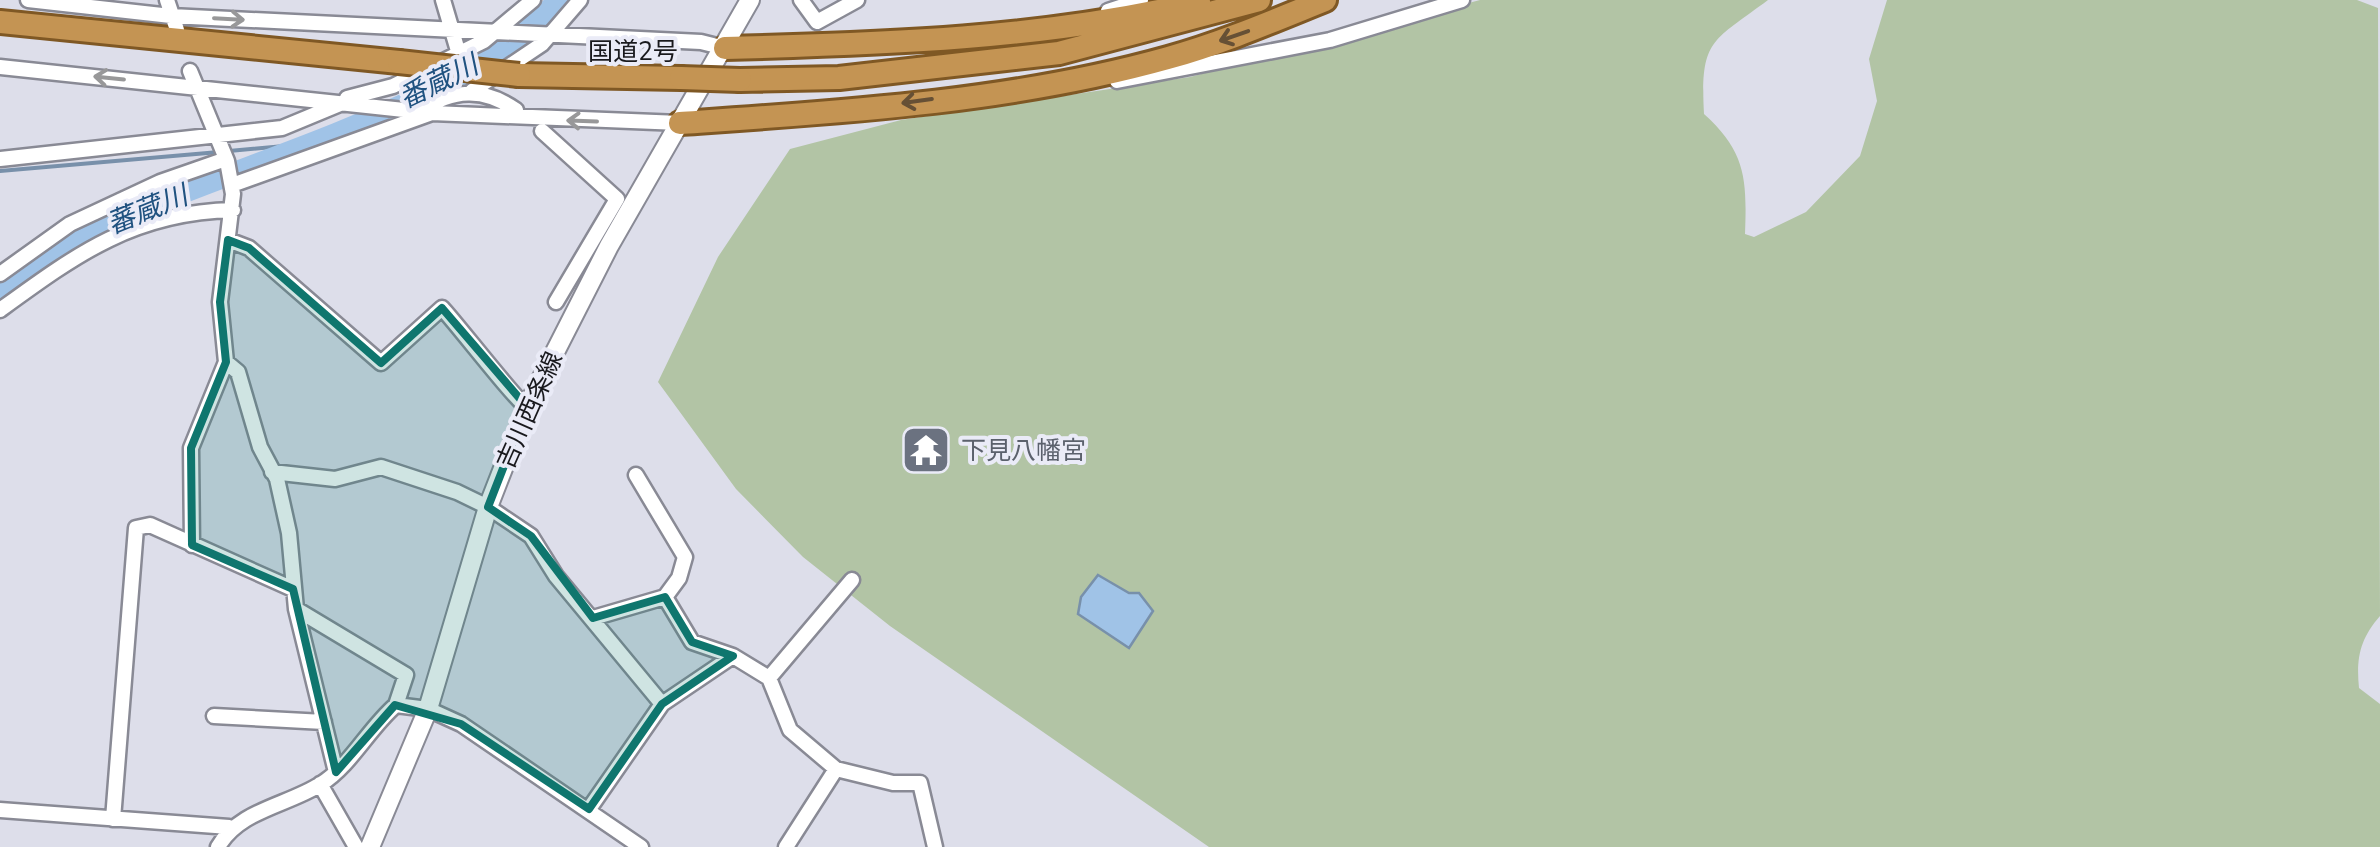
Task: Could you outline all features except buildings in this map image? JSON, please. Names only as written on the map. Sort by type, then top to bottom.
[{"type":"highway","points":[[725,48],[875,44],[1030,28],[1208,0]]},
{"type":"highway","name":"国道2号","points":[[0,22],[520,75],[740,80],[839,78],[1059,54],[1260,0]]},
{"type":"highway","points":[[680,123],[814,115],[1080,77],[1168,58],[1325,0]]},
{"type":"main road","name":"吉川西条線","points":[[370,847],[428,708],[488,507],[527,406],[602,241],[680,123],[750,0]]},
{"type":"street","points":[[28,0],[174,23],[701,42],[725,48]]},
{"type":"street","points":[[167,0],[174,23]]},
{"type":"street","points":[[442,0],[455,31],[457,55],[474,89],[516,110]]},
{"type":"street","points":[[0,160],[282,128],[341,102],[393,86],[457,55],[533,0]]},
{"type":"street","points":[[232,183],[426,112],[437,100],[474,89],[550,36],[580,0]]},
{"type":"street","points":[[802,0],[817,22],[856,0]]},
{"type":"street","points":[[1030,28],[1141,0]]},
{"type":"street","points":[[1080,77],[1086,85],[1234,61],[1330,40],[1462,0]]},
{"type":"street","points":[[0,67],[426,112],[680,123]]},
{"type":"street","points":[[190,71],[226,159],[233,210],[220,302],[226,362],[190,448],[192,545]]},
{"type":"street","points":[[542,131],[617,199],[602,241],[556,302]]},
{"type":"street","points":[[0,274],[70,224],[160,182],[226,159]]},
{"type":"street","points":[[0,310],[82,250],[184,211],[233,210]]},
{"type":"street","points":[[228,240],[249,248],[381,363],[442,308],[486,356],[518,403],[527,406]]},
{"type":"street","points":[[226,362],[238,372],[289,532],[296,609],[336,772]]},
{"type":"street","points":[[272,472],[335,480],[381,467],[457,492],[488,507],[530,536],[556,576],[662,704]]},
{"type":"street","points":[[593,618],[664,597],[679,578],[685,558],[672,528],[645,496],[636,475]]},
{"type":"street","points":[[114,819],[136,528],[144,523],[293,589]]},
{"type":"street","points":[[770,678],[852,580]]},
{"type":"street","points":[[664,597],[692,642],[733,656],[770,678],[790,730],[836,769],[892,783],[920,783],[935,847]]},
{"type":"street","points":[[0,810],[229,827],[320,784],[336,772],[396,706],[406,675],[296,609]]},
{"type":"street","points":[[589,809],[662,704],[733,656]]},
{"type":"street","points":[[396,706],[428,708],[461,724],[641,847]]},
{"type":"street","points":[[214,716],[324,722]]},
{"type":"street","points":[[786,847],[836,769]]},
{"type":"street","points":[[320,784],[356,847]]},
{"type":"street","points":[[218,847],[229,827]]},
{"type":"highlighted area","points":[[228,240],[249,248],[381,363],[442,308],[527,407],[488,507],[531,536],[593,618],[665,597],[692,642],[733,656],[662,704],[589,809],[461,724],[395,705],[336,772],[293,589],[192,545],[191,448],[226,362],[220,302]]},
{"type":"green space","points":[[1480,0],[1768,0],[1722,35],[1704,70],[1704,114],[1736,154],[1744,182],[1745,234],[1754,237],[1806,212],[1860,156],[1877,101],[1869,59],[1887,0],[2357,0],[2378,8],[2380,616],[2364,641],[2358,677],[2359,688],[2380,704],[2380,847],[1209,847],[890,626],[803,557],[736,489],[658,382],[718,257],[790,149],[901,120],[1190,77]]},
{"type":"water","points":[[1098,575],[1129,593],[1139,593],[1153,611],[1129,648],[1078,614],[1081,597]]},
{"type":"waterway","name":"蕃蔵川","points":[[0,295],[53,254],[88,234],[336,134],[460,76],[514,41],[559,0]]},
{"type":"waterway","points":[[229,151],[306,144]]},
{"type":"waterway","points":[[0,171],[219,152]]},
{"type":"place","name":"下見八幡宮","points":[[926,450]]},
{"type":"water label","name":"番蔵川","points":[[438,81]]}]
